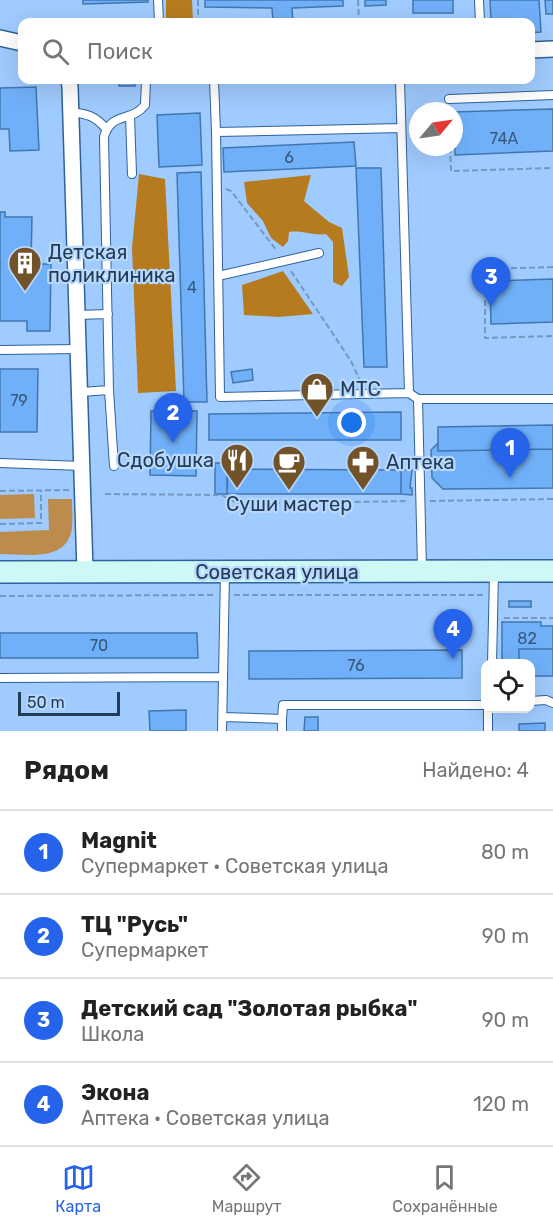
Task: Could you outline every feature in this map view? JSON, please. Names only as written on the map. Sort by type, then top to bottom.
[{"type":"main road","name":"Советская улица","points":[[0,572],[553,571]]},
{"type":"street","points":[[0,38],[18,42]]},
{"type":"street","points":[[535,50],[553,49]]},
{"type":"street","points":[[69,84],[80,349],[85,571]]},
{"type":"lane","points":[[158,0],[159,18]]},
{"type":"lane","points":[[479,0],[480,18]]},
{"type":"lane","points":[[114,466],[104,137],[106,129],[118,118],[138,113],[145,105],[146,84]]},
{"type":"lane","points":[[214,84],[220,397],[409,393],[418,399],[553,399]]},
{"type":"lane","points":[[400,84],[409,393]]},
{"type":"lane","points":[[449,99],[553,96]]},
{"type":"lane","points":[[71,112],[92,116],[99,120],[106,129]]},
{"type":"lane","points":[[130,116],[132,174]]},
{"type":"lane","points":[[216,132],[401,128]]},
{"type":"lane","points":[[218,276],[319,253]]},
{"type":"lane","points":[[78,315],[108,314]]},
{"type":"lane","points":[[0,350],[80,349]]},
{"type":"lane","points":[[81,392],[110,390]]},
{"type":"lane","points":[[418,399],[422,572]]},
{"type":"lane","points":[[0,463],[82,466]]},
{"type":"lane","points":[[492,659],[494,571]]},
{"type":"lane","points":[[222,731],[225,572]]},
{"type":"lane","points":[[0,678],[223,677]]},
{"type":"lane","points":[[535,701],[546,700],[553,703]]},
{"type":"lane","points":[[282,731],[282,705],[481,707]]},
{"type":"lane","points":[[487,713],[488,731]]},
{"type":"lane","points":[[223,717],[282,719]]},
{"type":"path","points":[[198,0],[198,18]]},
{"type":"path","points":[[358,0],[359,18]]},
{"type":"path","points":[[450,156],[451,171],[553,168]]},
{"type":"path","points":[[215,185],[231,191],[285,261],[351,361],[367,394]]},
{"type":"path","points":[[553,267],[485,269],[485,338],[553,336]]},
{"type":"path","points":[[0,491],[70,490]]},
{"type":"path","points":[[0,524],[41,523],[40,491]]},
{"type":"path","points":[[105,494],[222,495],[239,504],[553,499]]},
{"type":"path","points":[[0,596],[484,596]]},
{"type":"path","points":[[494,617],[553,618]]},
{"type":"shaded area","points":[[166,0],[192,0],[193,18],[166,18]]},
{"type":"shaded area","points":[[139,174],[165,179],[176,391],[138,393],[132,248]]},
{"type":"shaded area","points":[[311,175],[304,201],[329,222],[342,228],[349,277],[342,286],[333,282],[333,242],[326,234],[289,232],[288,241],[283,247],[271,238],[263,221],[247,203],[244,182]]},
{"type":"shaded area","points":[[283,271],[313,314],[278,317],[244,315],[242,285]]},
{"type":"shaded area","points":[[34,494],[35,518],[0,519],[0,495]]},
{"type":"shaded area","points":[[48,499],[72,499],[72,528],[69,539],[54,552],[33,555],[0,554],[0,532],[49,530]]},
{"type":"building","points":[[83,0],[148,0],[148,2],[83,4]]},
{"type":"building","points":[[205,0],[343,0],[343,6],[292,8],[293,18],[273,18],[272,8],[205,7]]},
{"type":"building","points":[[365,0],[386,0],[386,5],[365,6]]},
{"type":"building","points":[[413,0],[453,0],[453,13],[413,13]]},
{"type":"building","points":[[490,0],[539,0],[541,32],[535,33],[535,18],[491,18]]},
{"type":"building","points":[[545,0],[553,0],[553,14],[546,14]]},
{"type":"building","points":[[119,84],[135,84],[135,86],[119,86]]},
{"type":"building","points":[[36,87],[39,150],[10,151],[9,129],[0,129],[0,88]]},
{"type":"building","points":[[553,109],[553,151],[463,155],[463,112]]},
{"type":"building","points":[[200,113],[202,165],[159,167],[157,115]]},
{"type":"building","points":[[354,142],[356,166],[224,172],[223,148]]},
{"type":"building","points":[[356,168],[381,168],[387,367],[364,367]]},
{"type":"building","points":[[201,172],[207,402],[184,402],[177,173]]},
{"type":"building","name":"Детская поликлиника","points":[[0,212],[5,212],[5,217],[32,217],[31,264],[51,264],[50,331],[27,331],[27,321],[0,321]]},
{"type":"building","points":[[553,279],[553,322],[491,324],[490,281]]},
{"type":"building","points":[[0,369],[38,369],[37,432],[0,432]]},
{"type":"building","points":[[252,369],[253,380],[233,383],[231,372]]},
{"type":"building","points":[[151,411],[197,411],[196,476],[150,475]]},
{"type":"building","points":[[401,412],[401,440],[209,440],[209,414]]},
{"type":"building","points":[[553,425],[553,449],[438,451],[438,427]]},
{"type":"building","points":[[438,443],[438,451],[553,449],[553,488],[443,489],[432,478],[431,450]]},
{"type":"building","points":[[215,463],[227,463],[227,494],[215,494]]},
{"type":"building","points":[[228,469],[401,470],[401,494],[227,494]]},
{"type":"building","points":[[401,470],[412,470],[410,488],[412,488],[412,495],[401,494]]},
{"type":"building","points":[[509,601],[531,601],[531,607],[509,607]]},
{"type":"building","points":[[502,622],[541,622],[541,626],[553,626],[553,649],[519,649],[519,659],[502,659]]},
{"type":"building","points":[[0,633],[197,633],[198,658],[0,658]]},
{"type":"building","points":[[519,649],[553,649],[553,676],[535,676],[535,659],[519,659]]},
{"type":"building","points":[[462,650],[462,678],[249,679],[249,651]]},
{"type":"building","points":[[186,710],[186,731],[150,731],[149,711]]},
{"type":"building","points":[[305,717],[318,717],[318,731],[304,731]]},
{"type":"building","points":[[545,723],[545,731],[519,731],[519,724]]},
{"type":"place","name":"Детская поликлиника","points":[[25,292]]},
{"type":"place","name":"Детский сад \"Золотая рыбка\"","points":[[491,307]]},
{"type":"place","name":"МТС","points":[[317,418]]},
{"type":"place","name":"ТЦ \"Русь\"","points":[[173,443]]},
{"type":"place","name":"Magnit","points":[[510,478]]},
{"type":"place","name":"Сдобушка","points":[[237,489]]},
{"type":"place","name":"Суши мастер","points":[[289,491]]},
{"type":"place","name":"Аптека","points":[[363,491]]},
{"type":"place","name":"Экона","points":[[453,659]]}]
